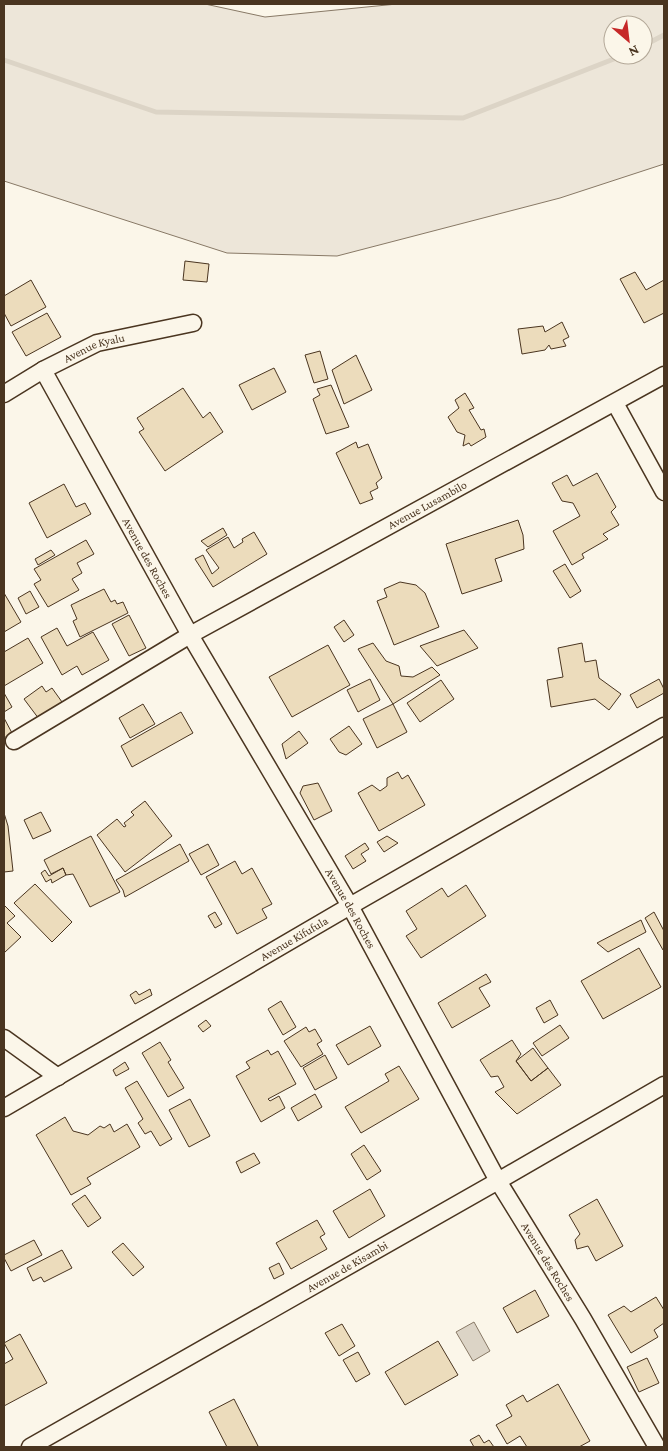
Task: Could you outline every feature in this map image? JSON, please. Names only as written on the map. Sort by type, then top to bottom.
[{"type":"street","name":"Avenue Kyalu","points":[[4,394],[43,370],[97,343],[193,322]]},
{"type":"street","name":"Avenue des Roches","points":[[43,370],[190,635],[350,906],[498,1181],[583,1319],[657,1447]]},
{"type":"street","name":"Avenue Lusambilo","points":[[14,741],[190,635],[664,375]]},
{"type":"street","points":[[615,403],[664,492]]},
{"type":"street","name":"Avenue Kifufula","points":[[4,1108],[350,906],[664,726]]},
{"type":"street","points":[[4,1038],[58,1077]]},
{"type":"street","name":"Avenue de Kisambi","points":[[30,1447],[498,1181],[664,1084]]},
{"type":"shaded area","points":[[4,4],[205,4],[265,17],[397,4],[664,4],[664,164],[560,198],[337,256],[227,253],[4,181]]},
{"type":"shaded area","points":[[474,1322],[490,1351],[473,1361],[456,1332]]},
{"type":"building","points":[[185,261],[209,264],[207,282],[183,280]]},
{"type":"building","points":[[635,272],[646,290],[664,280],[664,313],[644,323],[620,279]]},
{"type":"building","points":[[31,280],[46,307],[11,326],[4,313],[4,296]]},
{"type":"building","points":[[47,313],[61,337],[26,356],[12,332]]},
{"type":"building","points":[[562,322],[569,337],[563,340],[566,346],[551,349],[549,345],[545,350],[522,354],[518,329],[543,326],[545,332]]},
{"type":"building","points":[[320,351],[328,379],[314,383],[305,355]]},
{"type":"building","points":[[356,355],[372,390],[344,404],[332,370]]},
{"type":"building","points":[[274,368],[286,392],[252,410],[239,385]]},
{"type":"building","points":[[331,385],[349,427],[326,434],[313,399],[320,395],[317,389]]},
{"type":"building","points":[[183,388],[203,418],[210,412],[223,432],[165,471],[139,432],[144,429],[137,418]]},
{"type":"building","points":[[465,393],[474,408],[469,410],[481,430],[484,429],[486,437],[471,446],[469,443],[463,446],[465,435],[457,432],[448,417],[459,408],[455,400]]},
{"type":"building","points":[[356,442],[358,448],[368,444],[382,478],[376,483],[378,488],[370,492],[373,499],[360,504],[336,453]]},
{"type":"building","points":[[597,473],[616,507],[611,512],[619,525],[603,534],[608,539],[582,554],[584,558],[572,565],[553,531],[580,516],[573,503],[562,501],[552,483],[567,475],[573,486]]},
{"type":"building","points":[[64,484],[76,507],[85,503],[91,514],[47,538],[29,503]]},
{"type":"building","points":[[518,520],[523,535],[524,549],[495,559],[502,581],[462,594],[446,544]]},
{"type":"building","points":[[223,528],[227,535],[208,547],[201,541]]},
{"type":"building","points":[[254,532],[267,554],[213,587],[195,559],[203,555],[212,574],[219,568],[206,550],[228,537],[234,548],[243,542],[242,539]]},
{"type":"building","points":[[86,540],[94,554],[77,563],[82,573],[72,579],[79,590],[48,607],[34,584],[41,580],[34,569]]},
{"type":"building","points":[[51,550],[55,555],[38,565],[35,559]]},
{"type":"building","points":[[565,564],[581,591],[570,598],[553,571]]},
{"type":"building","points":[[400,582],[416,585],[425,593],[439,627],[394,645],[377,601],[387,597],[384,589]]},
{"type":"building","points":[[104,589],[111,602],[115,600],[117,604],[123,602],[128,613],[80,637],[73,621],[77,619],[71,605]]},
{"type":"building","points":[[30,591],[39,607],[26,614],[18,598]]},
{"type":"building","points":[[4,593],[21,622],[4,632]]},
{"type":"building","points":[[129,615],[146,648],[129,656],[112,624]]},
{"type":"building","points":[[344,620],[354,635],[344,642],[334,627]]},
{"type":"building","points":[[57,628],[67,646],[93,632],[109,660],[82,675],[77,666],[62,675],[41,637]]},
{"type":"building","points":[[464,630],[478,648],[437,666],[420,646]]},
{"type":"building","points":[[28,638],[43,663],[4,686],[4,652]]},
{"type":"building","points":[[373,643],[386,661],[399,666],[401,676],[413,677],[432,667],[440,675],[393,704],[358,649]]},
{"type":"building","points":[[582,643],[585,662],[596,660],[599,678],[621,694],[609,710],[595,699],[551,707],[547,680],[563,677],[558,648]]},
{"type":"building","points":[[328,645],[350,685],[292,717],[269,677]]},
{"type":"building","points":[[370,679],[380,700],[358,712],[347,690]]},
{"type":"building","points":[[659,679],[664,693],[637,708],[630,695]]},
{"type":"building","points":[[441,680],[454,699],[420,722],[407,703]]},
{"type":"building","points":[[42,686],[46,692],[52,688],[62,702],[39,719],[24,699]]},
{"type":"building","points":[[4,693],[12,707],[4,712]]},
{"type":"building","points":[[143,704],[155,724],[130,738],[119,718]]},
{"type":"building","points":[[393,704],[407,732],[377,748],[363,719]]},
{"type":"building","points":[[181,712],[193,733],[132,767],[121,746]]},
{"type":"building","points":[[4,718],[12,733],[4,738]]},
{"type":"building","points":[[349,726],[362,744],[346,755],[339,752],[330,739]]},
{"type":"building","points":[[299,731],[308,743],[286,759],[282,744]]},
{"type":"building","points":[[398,772],[402,779],[408,775],[425,805],[379,831],[358,793],[372,785],[380,791],[387,786],[387,778]]},
{"type":"building","points":[[318,783],[332,811],[314,820],[300,793],[303,786]]},
{"type":"building","points":[[145,801],[172,836],[125,872],[97,835],[117,819],[124,827],[126,826],[124,823],[134,815],[131,812]]},
{"type":"building","points":[[41,812],[51,831],[33,839],[24,820]]},
{"type":"building","points":[[4,813],[8,826],[13,871],[4,872]]},
{"type":"building","points":[[91,836],[120,892],[90,907],[73,874],[66,875],[63,868],[51,874],[44,860]]},
{"type":"building","points":[[387,836],[398,843],[384,852],[377,842]]},
{"type":"building","points":[[365,843],[369,849],[361,854],[366,861],[353,869],[345,856]]},
{"type":"building","points":[[180,844],[189,861],[125,897],[123,890],[116,880]]},
{"type":"building","points":[[208,844],[219,865],[201,875],[189,854]]},
{"type":"building","points":[[235,861],[242,874],[252,868],[272,904],[262,909],[267,918],[237,934],[206,877]]},
{"type":"building","points":[[63,868],[66,875],[52,883],[51,879],[46,882],[41,873],[45,870],[49,876]]},
{"type":"building","points":[[35,884],[72,922],[52,942],[14,903]]},
{"type":"building","points":[[466,885],[486,916],[421,958],[406,936],[417,929],[406,911],[442,888],[448,897]]},
{"type":"building","points":[[4,905],[15,916],[7,923],[21,937],[4,953]]},
{"type":"building","points":[[215,912],[222,924],[215,928],[208,916]]},
{"type":"building","points":[[654,912],[664,931],[664,950],[645,918]]},
{"type":"building","points":[[641,920],[646,932],[608,952],[597,943]]},
{"type":"building","points":[[639,948],[661,987],[603,1019],[581,981]]},
{"type":"building","points":[[486,974],[491,982],[479,988],[490,1006],[452,1028],[438,1003]]},
{"type":"building","points":[[150,989],[152,995],[135,1004],[130,995],[136,991],[139,995]]},
{"type":"building","points":[[550,1000],[558,1015],[544,1023],[536,1008]]},
{"type":"building","points":[[281,1001],[296,1027],[283,1035],[268,1009]]},
{"type":"building","points":[[206,1020],[211,1026],[203,1032],[198,1026]]},
{"type":"building","points":[[560,1025],[569,1038],[542,1056],[533,1043]]},
{"type":"building","points":[[370,1026],[381,1046],[348,1065],[336,1045]]},
{"type":"building","points":[[306,1027],[309,1032],[315,1029],[322,1041],[317,1044],[323,1054],[301,1067],[284,1041]]},
{"type":"building","points":[[512,1040],[521,1054],[516,1061],[531,1081],[548,1068],[561,1085],[517,1114],[495,1092],[504,1087],[498,1076],[491,1077],[480,1060]]},
{"type":"building","points":[[160,1042],[171,1060],[168,1062],[184,1088],[168,1097],[142,1053]]},
{"type":"building","points":[[533,1048],[548,1068],[531,1081],[516,1061]]},
{"type":"building","points":[[268,1050],[271,1055],[278,1051],[296,1084],[268,1099],[270,1101],[279,1096],[285,1108],[261,1122],[236,1076],[250,1068],[246,1062]]},
{"type":"building","points":[[325,1055],[337,1078],[315,1090],[303,1068]]},
{"type":"building","points":[[125,1062],[129,1069],[116,1076],[113,1070]]},
{"type":"building","points":[[399,1066],[419,1099],[361,1133],[345,1107],[389,1081],[385,1074]]},
{"type":"building","points":[[137,1081],[172,1139],[160,1146],[151,1131],[145,1134],[138,1123],[143,1119],[125,1088]]},
{"type":"building","points":[[315,1094],[322,1107],[298,1121],[291,1108]]},
{"type":"building","points":[[190,1099],[210,1136],[189,1147],[169,1110]]},
{"type":"building","points":[[65,1117],[73,1131],[88,1135],[100,1126],[104,1128],[110,1124],[114,1132],[127,1124],[140,1147],[87,1178],[91,1184],[71,1195],[36,1135]]},
{"type":"building","points":[[364,1145],[381,1171],[367,1180],[351,1154]]},
{"type":"building","points":[[254,1153],[260,1163],[241,1173],[236,1162]]},
{"type":"building","points":[[370,1189],[385,1216],[349,1238],[333,1211]]},
{"type":"building","points":[[85,1195],[101,1218],[88,1227],[72,1204]]},
{"type":"building","points":[[597,1199],[623,1246],[596,1261],[588,1246],[577,1249],[575,1240],[580,1234],[569,1215]]},
{"type":"building","points":[[317,1220],[325,1234],[320,1237],[327,1249],[291,1269],[276,1243]]},
{"type":"building","points":[[34,1240],[42,1255],[11,1271],[4,1255]]},
{"type":"building","points":[[123,1243],[144,1267],[133,1276],[112,1252]]},
{"type":"building","points":[[62,1250],[72,1268],[44,1282],[41,1277],[33,1281],[27,1268]]},
{"type":"building","points":[[279,1263],[284,1274],[274,1279],[269,1268]]},
{"type":"building","points":[[535,1290],[549,1316],[517,1333],[503,1308]]},
{"type":"building","points":[[656,1297],[664,1310],[664,1323],[654,1330],[658,1337],[631,1353],[608,1315],[624,1306],[631,1312]]},
{"type":"building","points":[[342,1324],[355,1346],[339,1356],[325,1333]]},
{"type":"building","points":[[20,1334],[47,1383],[4,1406],[4,1364],[13,1359],[4,1343]]},
{"type":"building","points":[[438,1341],[458,1375],[405,1405],[385,1372]]},
{"type":"building","points":[[358,1352],[370,1374],[356,1382],[343,1360]]},
{"type":"building","points":[[647,1358],[659,1383],[639,1392],[627,1367]]},
{"type":"building","points":[[558,1384],[590,1441],[579,1447],[527,1447],[520,1436],[507,1444],[496,1425],[512,1416],[506,1405],[523,1395],[527,1402]]},
{"type":"building","points":[[234,1399],[258,1446],[227,1447],[209,1412]]},
{"type":"building","points":[[479,1435],[484,1443],[489,1440],[494,1447],[474,1447],[470,1440]]},
{"type":"waterway","points":[[653,41],[664,35]]},
{"type":"waterway","points":[[4,60],[156,112],[463,118],[603,63]]}]
